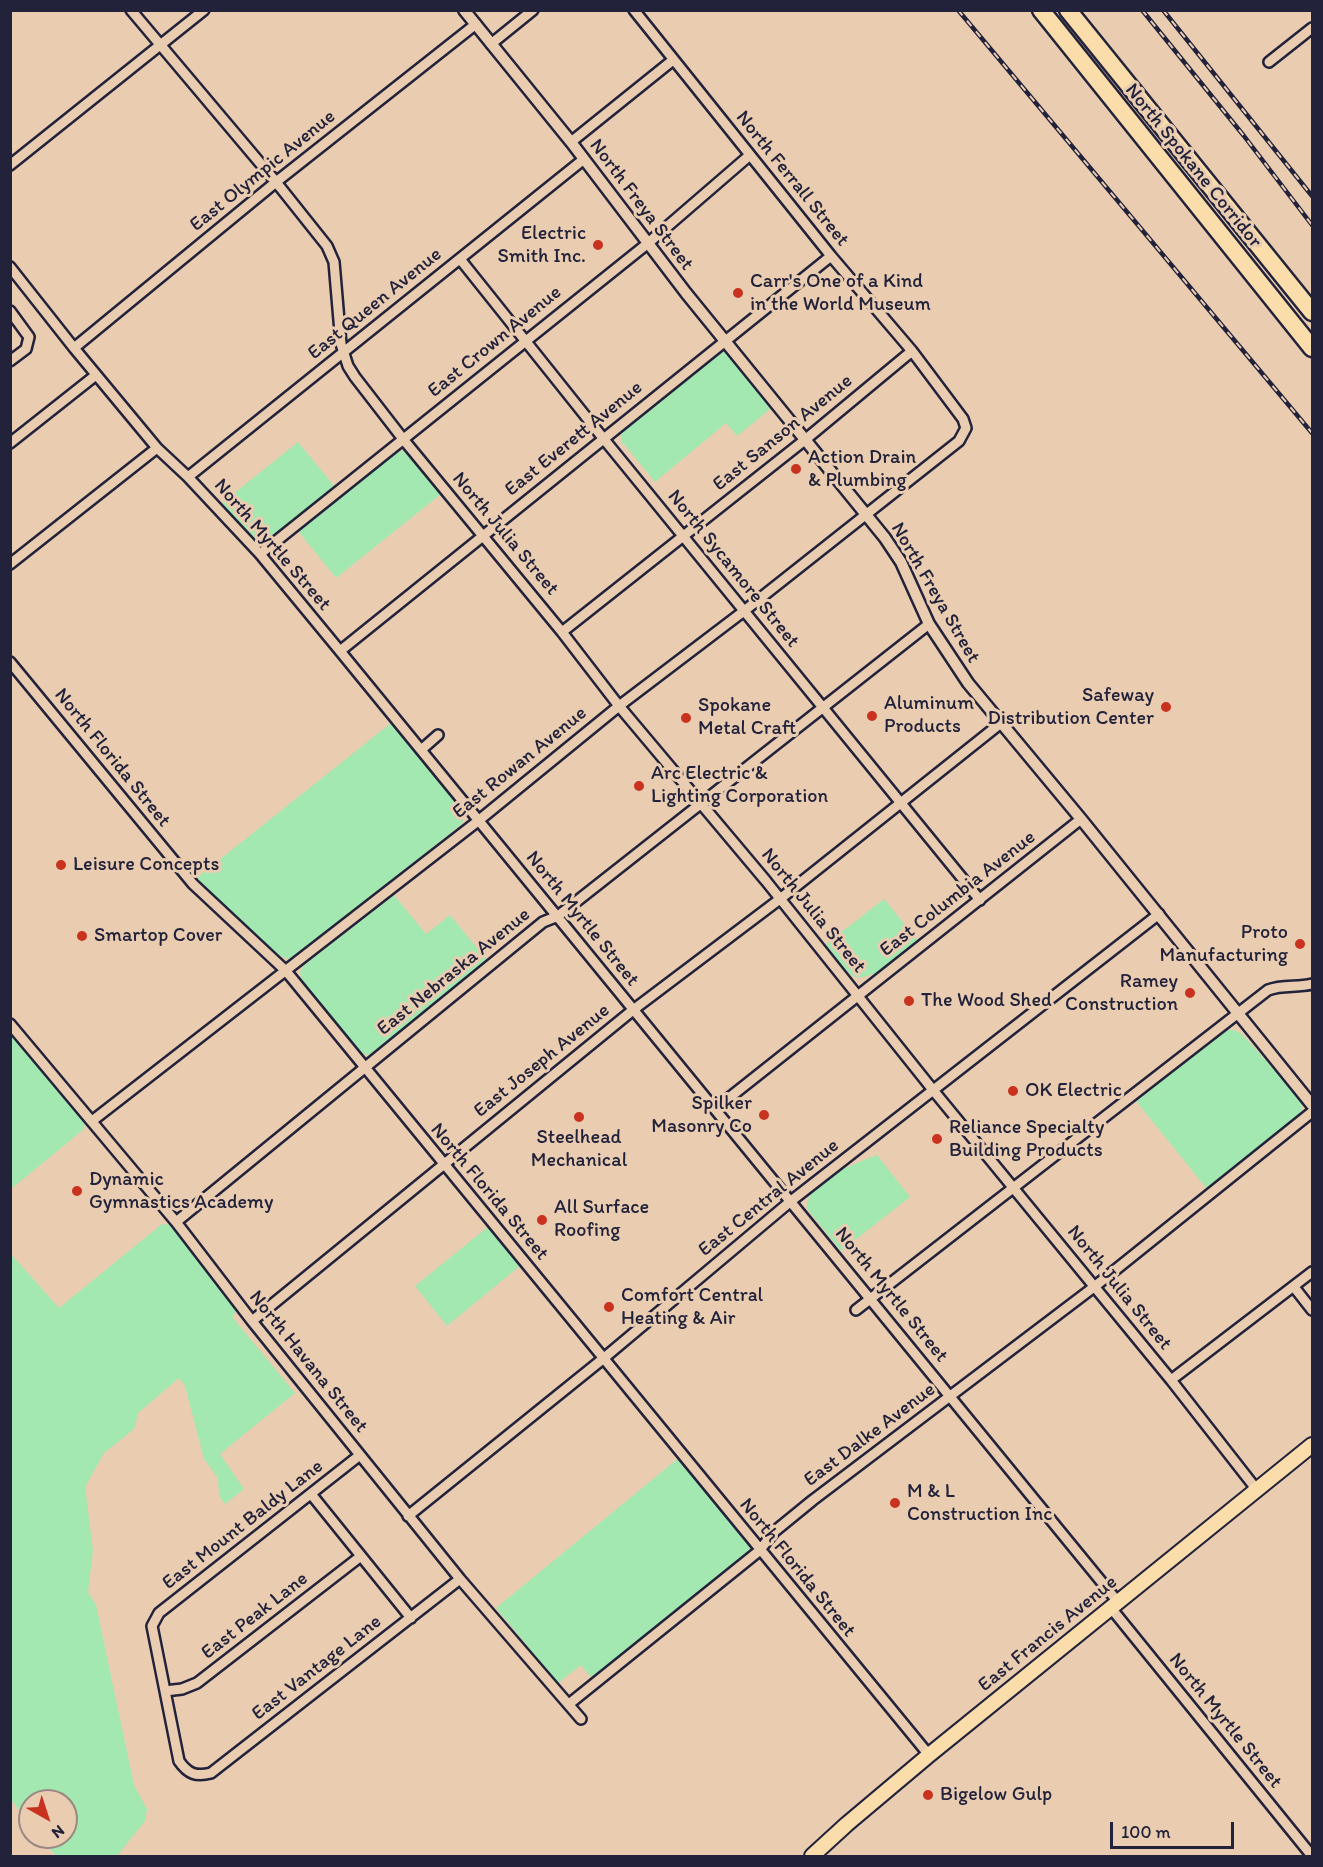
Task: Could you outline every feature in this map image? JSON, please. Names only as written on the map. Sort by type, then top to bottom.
[{"type":"highway","name":"North Spokane Corridor","points":[[1039,10],[1070,45],[1312,348]]},
{"type":"highway","name":"North Spokane Corridor","points":[[1071,10],[1312,312]]},
{"type":"main road","name":"East Francis Avenue","points":[[812,1857],[847,1824],[929,1755],[1312,1445]]},
{"type":"street","name":"North Julia Street","points":[[131,10],[276,182],[330,252],[334,262],[338,294],[340,335],[344,352],[355,377],[403,439],[562,632],[619,706],[780,898],[933,1090],[1171,1380],[1257,1490]]},
{"type":"street","points":[[10,165],[204,10]]},
{"type":"street","name":"North Freya Street","points":[[464,10],[571,142],[647,244],[724,341],[867,514],[901,562],[929,624],[968,683],[1239,1012],[1312,1105]]},
{"type":"street","points":[[491,44],[533,10]]},
{"type":"street","name":"North Ferrall Street","points":[[634,10],[831,256],[912,351],[963,419],[966,428]]},
{"type":"street","name":"East Olympic Avenue","points":[[74,348],[276,182],[476,24]]},
{"type":"street","points":[[1269,62],[1312,28]]},
{"type":"street","points":[[571,142],[673,60]]},
{"type":"street","name":"East Crown Avenue","points":[[260,555],[647,244],[750,155]]},
{"type":"street","name":"East Queen Avenue","points":[[188,477],[584,159]]},
{"type":"street","name":"East Everett Avenue","points":[[340,651],[831,256]]},
{"type":"street","name":"North Sycamore Street","points":[[460,258],[603,438],[980,900]]},
{"type":"street","name":"North Myrtle Street","points":[[10,267],[157,448],[188,477],[260,555],[872,1299],[1312,1857]]},
{"type":"street","points":[[10,311],[29,336],[26,348],[10,361]]},
{"type":"street","name":"East Sanson Avenue","points":[[562,632],[806,439],[912,351]]},
{"type":"street","points":[[10,443],[96,375]]},
{"type":"street","name":"East Rowan Avenue","points":[[92,1121],[478,821],[619,706],[867,514],[959,441],[966,428]]},
{"type":"street","points":[[10,564],[157,448]]},
{"type":"street","name":"East Nebraska Avenue","points":[[176,1222],[543,922],[558,916],[929,624]]},
{"type":"street","name":"North Florida Street","points":[[10,662],[193,885],[286,971],[443,1165],[604,1358],[759,1551],[929,1755]]},
{"type":"street","name":"East Joseph Avenue","points":[[252,1322],[633,1010],[780,898],[1001,723]]},
{"type":"street","points":[[421,750],[438,735]]},
{"type":"street","name":"East Columbia Avenue","points":[[716,1109],[1081,819]]},
{"type":"street","name":"East Central Avenue","points":[[408,1516],[604,1358],[791,1201],[1159,914]]},
{"type":"street","points":[[856,1310],[1268,990],[1280,985],[1303,987],[1312,984]]},
{"type":"street","name":"North Havana Street","points":[[10,1024],[176,1222],[252,1322],[408,1516],[581,1719]]},
{"type":"street","name":"East Dalke Avenue","points":[[568,1704],[759,1551],[775,1531],[813,1500],[1094,1287],[1312,1112]]},
{"type":"street","points":[[1171,1380],[1312,1272]]},
{"type":"street","points":[[1294,1287],[1312,1310]]},
{"type":"street","name":"East Mount Baldy Lane","points":[[165,1691],[152,1626],[159,1613],[360,1455]]},
{"type":"street","points":[[311,1494],[411,1618]]},
{"type":"street","name":"East Peak Lane","points":[[165,1691],[182,1689],[197,1683],[361,1556]]},
{"type":"street","name":"East Vantage Lane","points":[[165,1691],[179,1761],[193,1775],[201,1776],[211,1773],[460,1579]]},
{"type":"green space","points":[[720,352],[730,354],[774,406],[737,436],[726,423],[655,482],[624,444],[621,444],[621,433]]},
{"type":"green space","points":[[298,442],[335,487],[264,545],[257,544],[222,503]]},
{"type":"green space","points":[[396,452],[407,452],[441,494],[336,578],[298,531]]},
{"type":"green space","points":[[391,723],[462,810],[464,817],[462,824],[294,957],[288,959],[279,955],[194,880]]},
{"type":"green space","points":[[394,895],[426,934],[450,915],[487,960],[372,1054],[367,1055],[360,1052],[303,982],[300,973],[303,966]]},
{"type":"green space","points":[[884,899],[920,943],[875,973],[857,977],[847,971],[826,944]]},
{"type":"green space","points":[[10,1028],[85,1119],[84,1129],[11,1189]]},
{"type":"green space","points":[[1227,1030],[1234,1030],[1242,1034],[1303,1102],[1301,1114],[1207,1189],[1136,1101]]},
{"type":"green space","points":[[877,1155],[910,1197],[841,1251],[807,1209],[808,1199],[822,1182]]},
{"type":"green space","points":[[162,1224],[172,1225],[238,1304],[233,1318],[295,1393],[220,1454],[244,1489],[225,1504],[219,1496],[218,1478],[204,1459],[185,1386],[179,1378],[138,1413],[134,1429],[104,1453],[85,1487],[93,1551],[88,1592],[96,1605],[134,1785],[147,1809],[145,1821],[117,1856],[56,1856],[50,1849],[78,1849],[78,1789],[18,1789],[18,1809],[11,1800],[10,1253],[59,1308]]},
{"type":"green space","points":[[489,1226],[521,1265],[447,1326],[415,1286]]},
{"type":"green space","points":[[680,1457],[752,1545],[752,1550],[593,1680],[581,1665],[558,1683],[496,1608]]},
{"type":"railway","points":[[958,10],[1312,433]]},
{"type":"railway","points":[[1142,10],[1244,136],[1312,225]]},
{"type":"railway","points":[[1163,10],[1312,196]]},
{"type":"place","name":"Electric Smith Inc.","points":[[598,245]]},
{"type":"place","name":"Carr's One of a Kind in the World Museum","points":[[738,293]]},
{"type":"place","name":"Action Drain & Plumbing","points":[[796,469]]},
{"type":"place","name":"Safeway Distribution Center","points":[[1166,707]]},
{"type":"place","name":"Aluminum Products","points":[[872,716]]},
{"type":"place","name":"Spokane Metal Craft","points":[[686,718]]},
{"type":"place","name":"Arc Electric & Lighting Corporation","points":[[639,786]]},
{"type":"place","name":"Leisure Concepts","points":[[61,865]]},
{"type":"place","name":"Smartop Cover","points":[[82,936]]},
{"type":"place","name":"Proto Manufacturing","points":[[1300,944]]},
{"type":"place","name":"Ramey Construction","points":[[1190,993]]},
{"type":"place","name":"The Wood Shed","points":[[909,1001]]},
{"type":"place","name":"OK Electric","points":[[1013,1091]]},
{"type":"place","name":"Spilker Masonry Co","points":[[764,1115]]},
{"type":"place","name":"Steelhead Mechanical","points":[[579,1117]]},
{"type":"place","name":"Reliance Specialty Building Products","points":[[937,1139]]},
{"type":"place","name":"Dynamic Gymnastics Academy","points":[[77,1191]]},
{"type":"place","name":"All Surface Roofing","points":[[542,1220]]},
{"type":"place","name":"Comfort Central Heating & Air","points":[[609,1307]]},
{"type":"place","name":"M & L Construction Inc","points":[[895,1503]]},
{"type":"place","name":"Bigelow Gulp","points":[[928,1795]]}]
